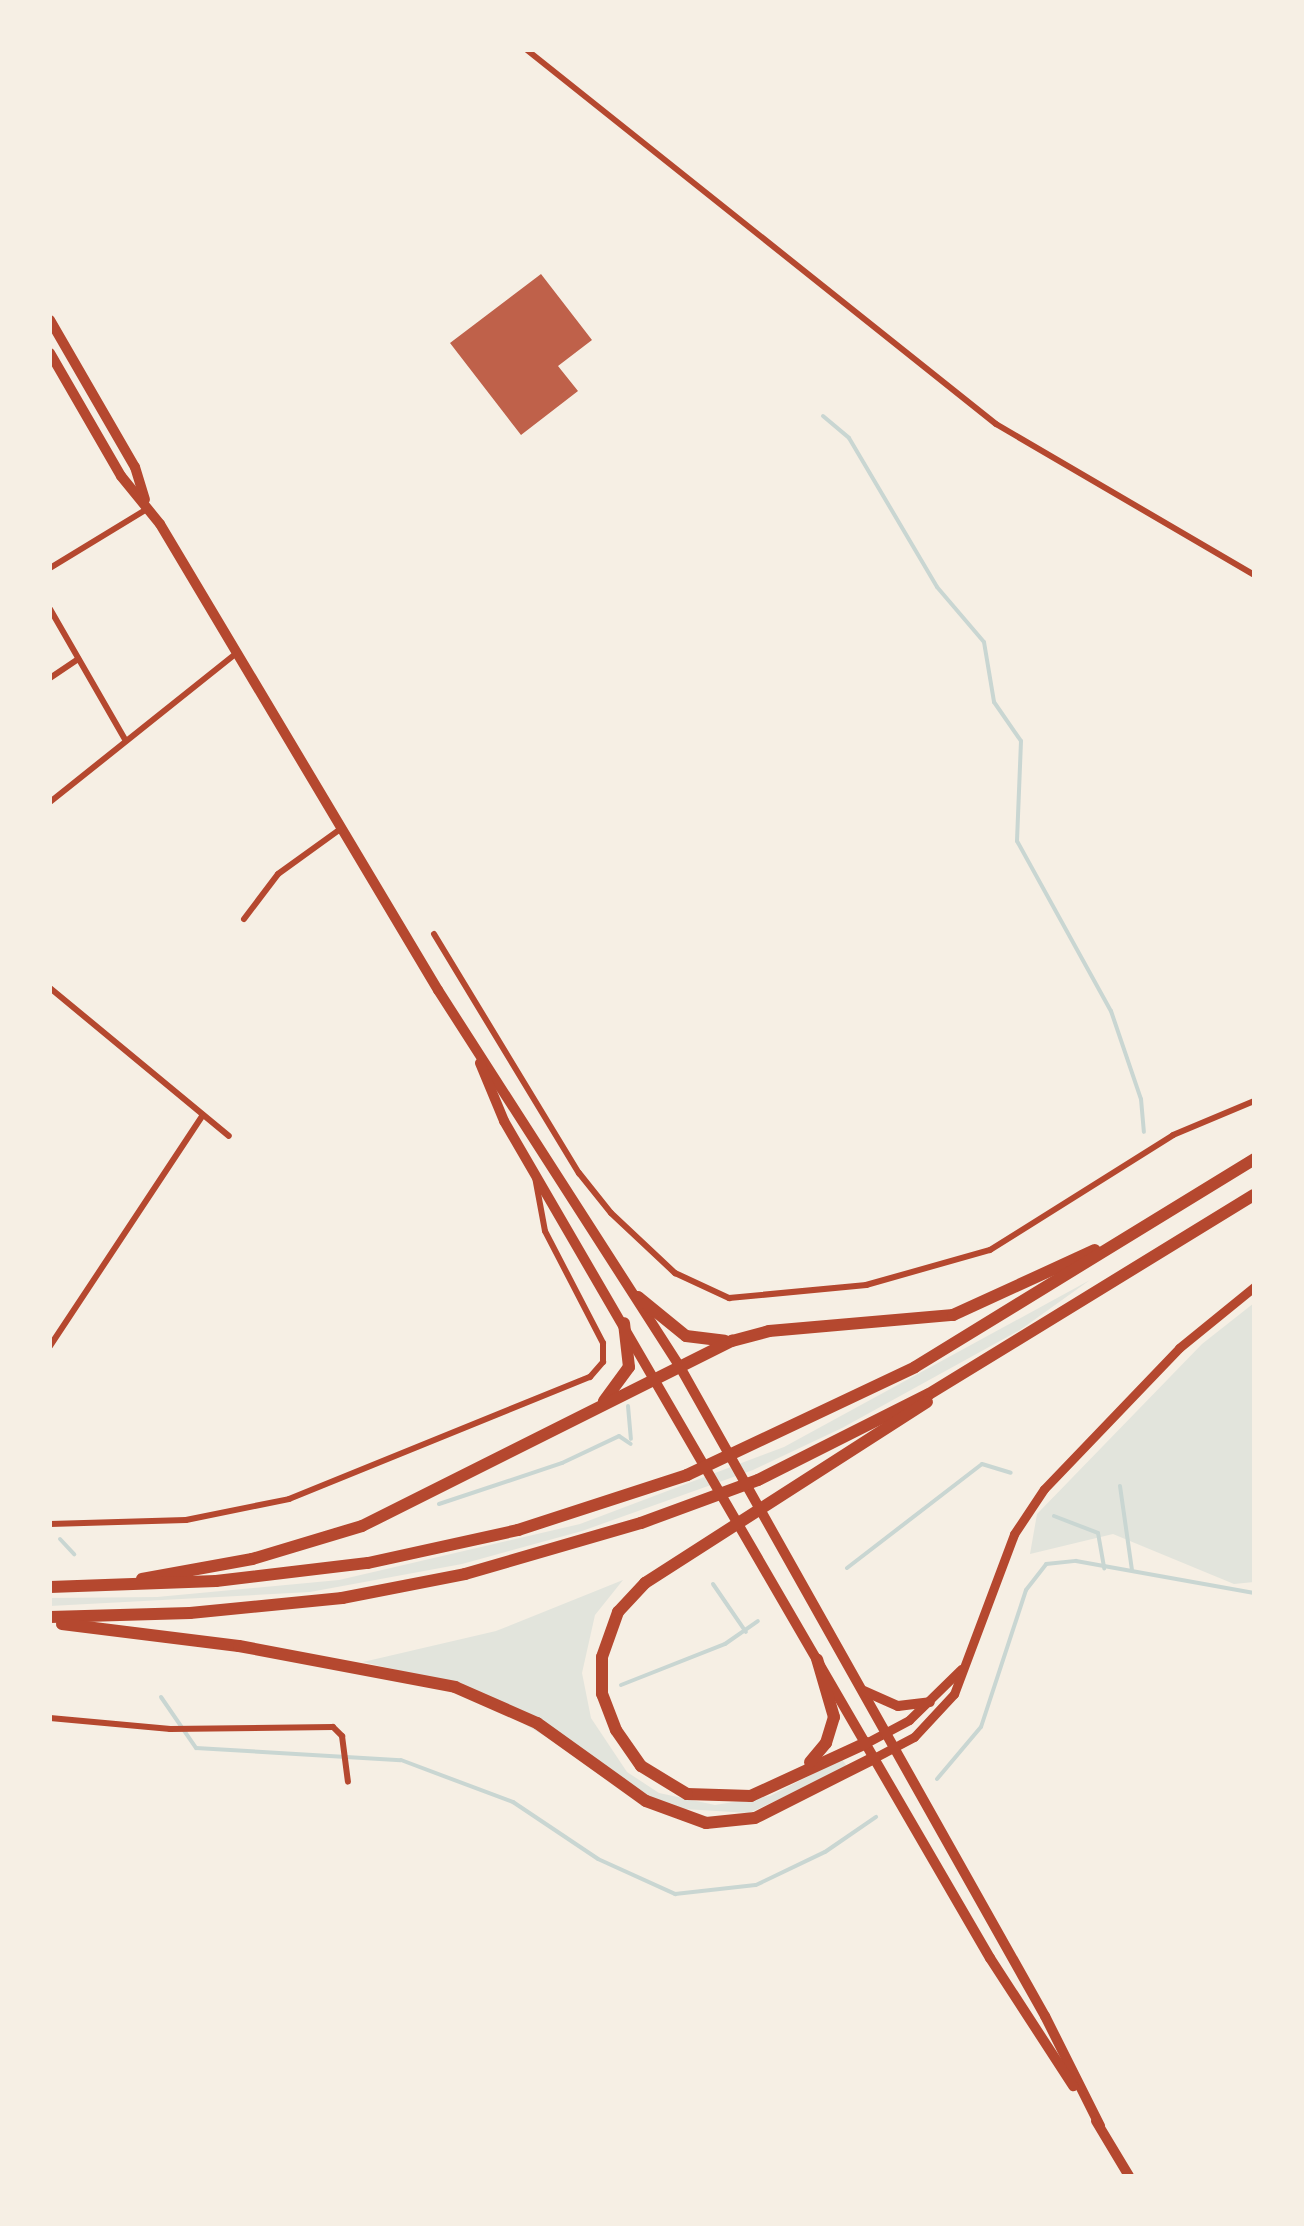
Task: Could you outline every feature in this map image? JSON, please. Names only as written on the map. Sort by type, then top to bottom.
[{"type":"highway","points":[[50,1586],[96,1587],[368,1563],[518,1530],[687,1475],[743,1453],[915,1367],[1254,1159]]},
{"type":"highway","points":[[50,1620],[220,1611],[373,1593],[525,1560],[701,1502],[758,1480],[956,1378],[1254,1194]]},
{"type":"highway","points":[[96,1587],[316,1544],[732,1341],[769,1331],[953,1315],[1142,1230]]},
{"type":"highway","points":[[638,1298],[686,1336],[732,1341]]},
{"type":"highway","points":[[598,1406],[630,1367],[624,1323]]},
{"type":"highway","points":[[866,1743],[751,1796],[688,1794],[641,1766],[608,1714],[602,1657],[618,1612],[645,1583],[716,1532],[907,1418],[956,1378]]},
{"type":"highway","points":[[50,1620],[220,1643],[454,1687],[537,1723],[665,1811],[706,1824],[755,1818],[874,1758]]},
{"type":"highway","points":[[802,1771],[826,1743],[834,1717],[817,1659]]},
{"type":"main road","points":[[51,324],[135,466],[148,503],[234,655],[339,830],[680,1367],[1129,2176]]},
{"type":"main road","points":[[50,354],[121,476],[148,503]]},
{"type":"main road","points":[[475,1048],[496,1106],[874,1758],[990,1958],[1100,2126]]},
{"type":"main road","points":[[874,1758],[894,1748],[946,1706],[1032,1504],[1179,1348],[1254,1287]]},
{"type":"main road","points":[[866,1743],[930,1702],[965,1666]]},
{"type":"main road","points":[[862,1690],[898,1706],[930,1702]]},
{"type":"street","points":[[527,50],[996,424],[1254,575]]},
{"type":"street","points":[[50,568],[148,503]]},
{"type":"street","points":[[50,610],[126,741]]},
{"type":"street","points":[[50,802],[234,655]]},
{"type":"street","points":[[50,678],[78,658]]},
{"type":"street","points":[[244,918],[278,874],[339,830]]},
{"type":"street","points":[[434,934],[600,1200],[675,1273],[728,1298],[866,1285],[990,1250],[1173,1136],[1254,1101]]},
{"type":"street","points":[[50,988],[229,1136]]},
{"type":"street","points":[[50,1346],[203,1115]]},
{"type":"street","points":[[50,1524],[186,1520],[289,1499],[590,1377],[603,1362],[603,1343],[545,1231],[534,1171]]},
{"type":"street","points":[[50,1718],[170,1730],[333,1727],[342,1736],[348,1782]]},
{"type":"shaded area","points":[[1090,1280],[1020,1330],[842,1428],[753,1470],[582,1531],[462,1564],[310,1592],[50,1606],[50,1598],[157,1597],[339,1580],[580,1524],[784,1447]]},
{"type":"shaded area","points":[[1254,1303],[1254,1582],[1234,1584],[1113,1534],[1030,1554],[1037,1514],[1202,1344]]},
{"type":"shaded area","points":[[623,1580],[595,1615],[582,1673],[591,1718],[627,1772],[659,1793],[715,1805],[770,1796],[842,1759],[848,1768],[749,1813],[668,1808],[456,1684],[363,1662],[496,1631]]},
{"type":"building","points":[[541,274],[592,340],[558,366],[578,391],[521,435],[450,343]]},
{"type":"waterway","points":[[823,416],[849,438],[937,587],[984,642],[994,702],[1021,741],[1017,841],[1111,1011],[1141,1099],[1144,1132]]},
{"type":"waterway","points":[[628,1406],[631,1439]]},
{"type":"waterway","points":[[439,1504],[562,1463],[619,1436],[631,1444]]},
{"type":"waterway","points":[[847,1568],[982,1464],[1011,1473]]},
{"type":"waterway","points":[[1120,1486],[1132,1570]]},
{"type":"waterway","points":[[1054,1516],[1098,1533],[1104,1568]]},
{"type":"waterway","points":[[60,1539],[74,1554]]},
{"type":"waterway","points":[[937,1779],[981,1727],[1026,1590],[1046,1564],[1076,1561],[1254,1593]]},
{"type":"waterway","points":[[713,1584],[746,1632]]},
{"type":"waterway","points":[[621,1685],[725,1644],[758,1621]]},
{"type":"waterway","points":[[161,1697],[196,1748],[401,1760],[513,1802],[598,1859],[675,1894],[756,1885],[825,1852],[876,1817]]}]
